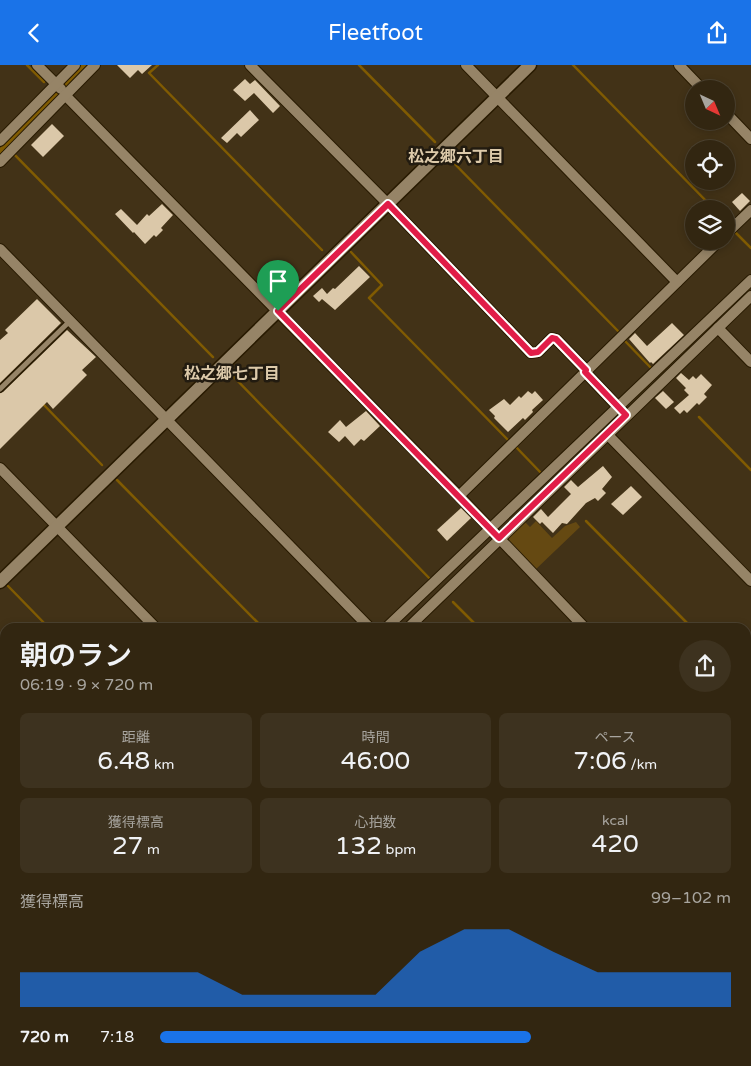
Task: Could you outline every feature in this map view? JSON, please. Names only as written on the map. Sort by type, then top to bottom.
[{"type":"street","points":[[37,65],[459,496],[580,623]]},
{"type":"street","points":[[0,141],[76,65]]},
{"type":"street","points":[[0,162],[95,65]]},
{"type":"street","points":[[250,65],[388,204],[531,353],[538,352],[552,338],[556,339],[623,411]]},
{"type":"street","points":[[466,65],[677,282]]},
{"type":"street","points":[[0,582],[530,65]]},
{"type":"street","points":[[679,65],[693,80]]},
{"type":"street","points":[[735,122],[751,139]]},
{"type":"street","points":[[735,225],[751,209]]},
{"type":"street","points":[[0,249],[365,623]]},
{"type":"street","points":[[459,496],[710,250]]},
{"type":"street","points":[[412,623],[607,434],[623,411],[751,280]]},
{"type":"street","points":[[390,623],[490,529],[718,328],[751,296]]},
{"type":"street","points":[[718,328],[751,362]]},
{"type":"street","points":[[607,434],[751,581]]},
{"type":"street","points":[[0,468],[152,623]]},
{"type":"lane","points":[[0,389],[70,321]]},
{"type":"shaded area","points":[[81,65],[87,65],[0,154],[0,148]]},
{"type":"shaded area","points":[[751,283],[751,288],[398,623],[393,623]]},
{"type":"shaded area","points":[[536,521],[552,538],[565,526],[576,522],[580,527],[534,571],[506,539],[525,522],[530,527]]},
{"type":"building","points":[[117,65],[152,65],[142,74],[138,70],[130,78]]},
{"type":"building","points":[[245,79],[250,84],[255,80],[280,106],[273,113],[254,93],[245,101],[233,90]]},
{"type":"building","points":[[250,110],[259,120],[241,137],[237,133],[227,143],[221,138]]},
{"type":"building","points":[[52,124],[64,136],[43,157],[31,145]]},
{"type":"building","points":[[742,193],[750,201],[740,211],[735,205],[734,200]]},
{"type":"building","points":[[162,204],[173,215],[161,228],[163,230],[156,237],[154,235],[145,244],[115,214],[121,209],[137,225],[147,214],[149,216]]},
{"type":"building","points":[[359,266],[370,277],[335,310],[322,299],[319,302],[313,296],[322,288],[327,294],[333,288],[335,289]]},
{"type":"building","points":[[37,299],[61,323],[0,383],[0,340],[8,333],[5,330]]},
{"type":"building","points":[[672,323],[684,335],[653,364],[629,339],[635,333],[647,346]]},
{"type":"building","points":[[67,330],[96,357],[82,370],[87,375],[53,409],[47,402],[0,449],[0,393]]},
{"type":"building","points":[[681,373],[689,380],[693,376],[696,379],[701,374],[712,385],[704,394],[707,397],[699,405],[697,403],[687,413],[684,410],[680,414],[674,408],[689,395],[684,390],[686,388],[676,378]]},
{"type":"building","points":[[528,391],[532,394],[535,391],[543,400],[525,420],[523,418],[508,432],[489,410],[504,399],[510,405],[519,396],[521,398]]},
{"type":"building","points":[[663,391],[674,402],[666,409],[655,398]]},
{"type":"building","points":[[366,411],[380,426],[364,441],[361,439],[354,446],[345,436],[339,442],[328,432],[340,420],[346,427]]},
{"type":"building","points":[[603,466],[612,477],[602,489],[606,493],[598,501],[595,498],[586,503],[567,524],[562,523],[553,533],[542,522],[540,524],[533,517],[541,509],[548,517],[571,494],[564,487],[571,480],[578,487]]},
{"type":"building","points":[[631,486],[642,497],[623,515],[611,504]]},
{"type":"building","points":[[461,508],[471,518],[447,541],[437,530]]},
{"type":"waterway","points":[[27,65],[44,82]]},
{"type":"waterway","points":[[158,65],[149,73],[322,250]]},
{"type":"waterway","points":[[359,65],[435,142]]},
{"type":"waterway","points":[[573,65],[705,200]]},
{"type":"waterway","points":[[15,155],[213,357]]},
{"type":"waterway","points":[[448,157],[618,331]]},
{"type":"waterway","points":[[735,232],[751,248]]},
{"type":"waterway","points":[[351,252],[382,285],[369,298],[508,440]]},
{"type":"waterway","points":[[624,340],[652,369]]},
{"type":"waterway","points":[[229,372],[431,580]]},
{"type":"waterway","points":[[42,403],[102,465]]},
{"type":"waterway","points":[[699,417],[751,470]]},
{"type":"waterway","points":[[515,446],[542,474]]},
{"type":"waterway","points":[[117,480],[258,623]]},
{"type":"waterway","points":[[586,521],[687,623]]},
{"type":"waterway","points":[[8,586],[44,623]]},
{"type":"waterway","points":[[453,602],[474,623]]},
{"type":"district","name":"松之郷六丁目","points":[[456,157]]},
{"type":"district","name":"松之郷七丁目","points":[[232,374]]},
{"type":"route","points":[[388,204],[531,353],[538,352],[552,338],[556,339],[626,415],[499,538],[278,311],[388,204]]}]
